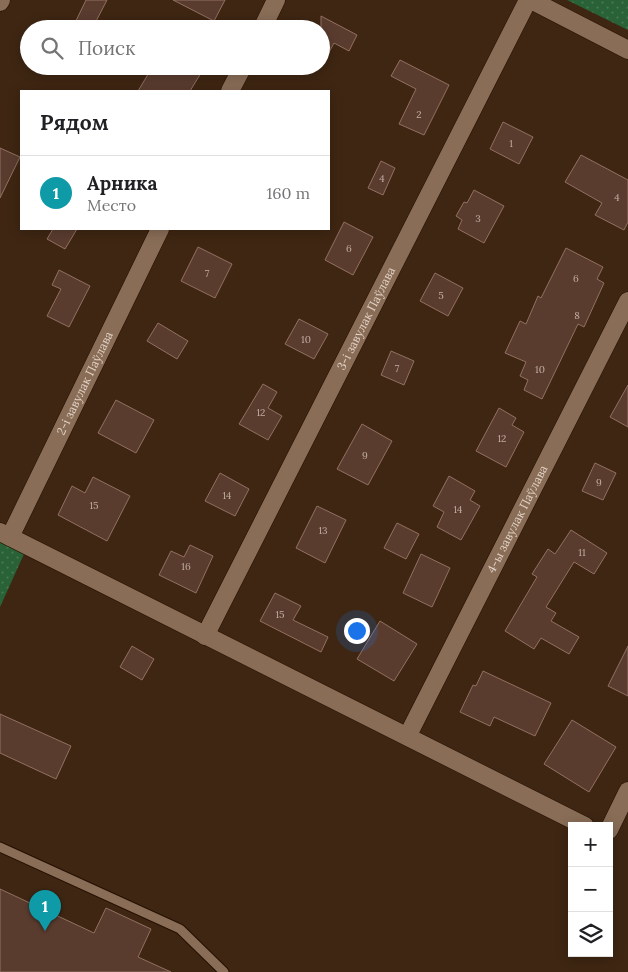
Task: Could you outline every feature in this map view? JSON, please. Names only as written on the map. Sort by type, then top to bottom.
[{"type":"street","points":[[266,20],[276,0]]},
{"type":"street","points":[[530,0],[628,50]]},
{"type":"street","name":"3-і завулак Паўлава","points":[[205,636],[530,0]]},
{"type":"street","points":[[231,90],[238,75]]},
{"type":"street","name":"2-і завулак Паўлава","points":[[5,535],[159,230]]},
{"type":"street","name":"4-ы завулак Паўлава","points":[[408,735],[628,301]]},
{"type":"street","points":[[5,535],[205,636],[408,735],[577,822]]},
{"type":"street","points":[[613,822],[628,791]]},
{"type":"lane","points":[[0,847],[180,929],[224,972]]},
{"type":"green space","points":[[567,0],[628,0],[628,30]]},
{"type":"green space","points":[[0,542],[24,554],[0,607]]},
{"type":"building","points":[[86,0],[107,0],[97,20],[76,20]]},
{"type":"building","points":[[173,0],[225,0],[215,20]]},
{"type":"building","points":[[330,21],[357,35],[349,51],[334,43],[330,50]]},
{"type":"building","points":[[400,60],[449,85],[424,135],[399,124],[416,89],[391,76]]},
{"type":"building","points":[[148,75],[200,75],[191,90],[139,90]]},
{"type":"building","points":[[503,122],[533,137],[519,164],[490,149]]},
{"type":"building","points":[[0,148],[20,157],[0,198]]},
{"type":"building","points":[[581,155],[628,180],[628,222],[624,230],[595,215],[602,203],[565,182]]},
{"type":"building","points":[[381,161],[395,168],[383,195],[368,188]]},
{"type":"building","points":[[474,190],[504,206],[484,243],[458,229],[462,220],[456,216],[464,202],[467,203]]},
{"type":"building","points":[[344,222],[373,237],[353,275],[325,260]]},
{"type":"building","points":[[52,230],[76,230],[65,249],[47,239]]},
{"type":"building","points":[[198,247],[232,264],[215,298],[181,281]]},
{"type":"building","points":[[566,248],[603,267],[597,279],[604,283],[584,327],[578,324],[542,399],[524,390],[528,380],[520,376],[526,362],[505,353],[520,321],[526,324],[538,296],[541,298]]},
{"type":"building","points":[[59,270],[90,286],[69,327],[47,316],[61,289],[52,285]]},
{"type":"building","points":[[435,273],[463,288],[448,316],[420,301]]},
{"type":"building","points":[[299,319],[328,334],[314,359],[285,344]]},
{"type":"building","points":[[158,323],[188,341],[177,359],[147,341]]},
{"type":"building","points":[[391,351],[414,361],[404,385],[381,375]]},
{"type":"building","points":[[263,384],[277,392],[268,408],[282,416],[268,440],[239,424]]},
{"type":"building","points":[[628,385],[628,427],[610,417]]},
{"type":"building","points":[[116,400],[154,420],[136,453],[98,433]]},
{"type":"building","points":[[499,408],[516,418],[512,425],[524,432],[506,467],[476,451]]},
{"type":"building","points":[[362,424],[392,441],[368,485],[337,469]]},
{"type":"building","points":[[595,463],[616,473],[603,500],[582,491]]},
{"type":"building","points":[[220,473],[249,489],[235,516],[205,501]]},
{"type":"building","points":[[449,476],[475,491],[470,500],[480,506],[461,540],[437,527],[444,512],[433,506]]},
{"type":"building","points":[[93,477],[130,496],[107,541],[58,515],[72,486],[85,493]]},
{"type":"building","points":[[317,506],[346,520],[325,563],[296,548]]},
{"type":"building","points":[[397,523],[419,534],[406,559],[384,548]]},
{"type":"building","points":[[571,530],[607,553],[594,574],[574,562],[546,607],[556,613],[551,621],[579,637],[569,654],[541,638],[534,649],[505,631],[537,577],[532,574],[548,549],[555,554]]},
{"type":"building","points":[[190,545],[213,556],[196,593],[159,575],[171,551],[184,557]]},
{"type":"building","points":[[421,554],[450,568],[432,607],[403,593]]},
{"type":"building","points":[[275,593],[301,606],[293,620],[328,637],[321,652],[260,621]]},
{"type":"building","points":[[380,621],[417,644],[394,681],[357,659]]},
{"type":"building","points":[[132,646],[154,659],[142,680],[120,667]]},
{"type":"building","points":[[628,646],[628,696],[608,686]]},
{"type":"building","points":[[483,671],[551,703],[535,736],[494,717],[490,726],[460,712],[473,685],[476,686]]},
{"type":"building","points":[[0,714],[71,746],[56,779],[0,753]]},
{"type":"building","points":[[572,720],[616,747],[589,792],[544,764]]},
{"type":"building","points":[[0,889],[94,933],[106,908],[151,929],[138,957],[171,972],[0,972]]},
{"type":"place","name":"Арника","points":[[45,931]]}]
